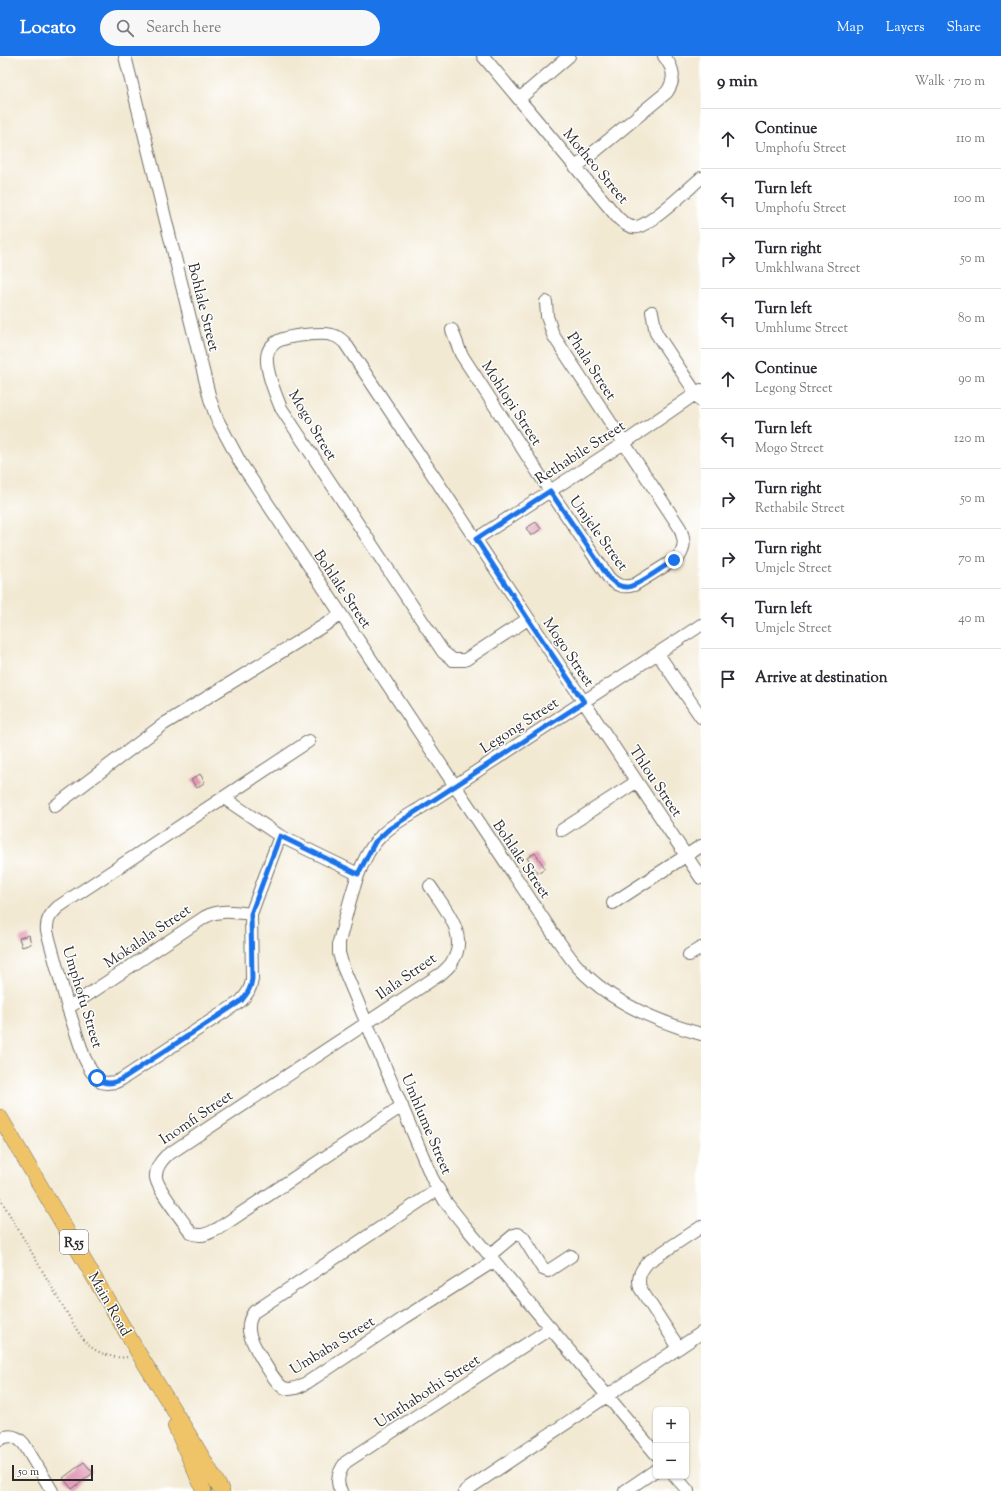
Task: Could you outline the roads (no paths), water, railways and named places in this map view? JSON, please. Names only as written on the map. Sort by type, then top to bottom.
[{"type":"main road","name":"Main Road","points":[[0,1117],[139,1354],[222,1491]]},
{"type":"main road","name":"Main Road","points":[[147,1367],[204,1491]]},
{"type":"street","name":"Bohlale Street","points":[[125,56],[206,384],[217,419],[240,462],[552,932],[578,967],[595,982],[633,1008],[680,1028],[701,1034]]},
{"type":"street","name":"Motheo Street","points":[[483,56],[618,218],[630,226],[637,227],[651,220],[701,178]]},
{"type":"street","points":[[519,98],[569,56]]},
{"type":"street","points":[[576,167],[667,92],[672,85],[673,77],[672,69],[664,56]]},
{"type":"street","name":"Phala Street","points":[[546,302],[546,316],[553,335],[624,443]]},
{"type":"street","points":[[652,312],[656,333],[699,395]]},
{"type":"street","name":"Mohlopi Street","points":[[452,330],[460,354],[550,491]]},
{"type":"street","name":"Mogo Street","points":[[528,619],[465,660],[453,660],[443,652],[281,408],[268,366],[267,353],[271,347],[283,339],[321,334],[334,335],[349,347],[584,702]]},
{"type":"street","name":"Rethabile Street","points":[[476,539],[699,395]]},
{"type":"street","name":"Umjele Street","points":[[550,491],[614,584],[627,587],[634,585],[674,560],[679,556],[684,544],[680,528],[624,443]]},
{"type":"street","points":[[54,806],[164,724],[341,615]]},
{"type":"street","name":"Legong Street","points":[[455,786],[701,625]]},
{"type":"street","points":[[658,654],[701,717]]},
{"type":"street","name":"Thlou Street","points":[[584,702],[701,878]]},
{"type":"street","name":"Umphofu Street","points":[[280,836],[251,914],[252,986],[249,991],[241,1001],[174,1046],[116,1082],[101,1082],[91,1071],[84,1057],[68,1008],[49,942],[47,925],[50,915],[58,908],[309,741]]},
{"type":"street","points":[[562,830],[636,782]]},
{"type":"street","name":"Umhlume Street","points":[[455,786],[395,825],[381,835],[375,842],[358,874],[339,942],[339,953],[343,967],[437,1190],[453,1212],[653,1450]]},
{"type":"street","points":[[224,798],[280,836],[358,874]]},
{"type":"street","points":[[613,903],[701,846]]},
{"type":"street","name":"Ilala Street","points":[[367,1022],[442,973],[453,962],[459,943],[458,936],[452,919],[430,886]]},
{"type":"street","name":"Mokalala Street","points":[[68,1008],[205,917],[213,913],[220,912],[251,914]]},
{"type":"street","points":[[689,955],[701,948]]},
{"type":"street","name":"Inomfi Street","points":[[367,1022],[166,1156],[159,1163],[156,1176],[161,1190],[191,1233],[196,1236],[206,1235],[219,1228],[402,1106]]},
{"type":"street","name":"Umbaba Street","points":[[437,1190],[254,1312],[249,1323],[248,1330],[252,1344],[277,1382],[285,1388],[292,1389],[308,1382],[492,1258],[514,1235],[518,1234],[522,1237],[543,1269],[548,1271],[571,1256]]},
{"type":"street","points":[[679,1348],[640,1288],[639,1277],[642,1269],[648,1262],[701,1227]]},
{"type":"street","name":"Umthabothi Street","points":[[341,1491],[338,1478],[341,1469],[346,1462],[551,1328]]},
{"type":"street","points":[[465,1491],[701,1333]]},
{"type":"street","points":[[0,1439],[6,1436],[14,1436],[20,1439],[52,1491]]},
{"type":"street","points":[[625,1491],[653,1472]]},
{"type":"street","points":[[678,1479],[688,1491]]}]
